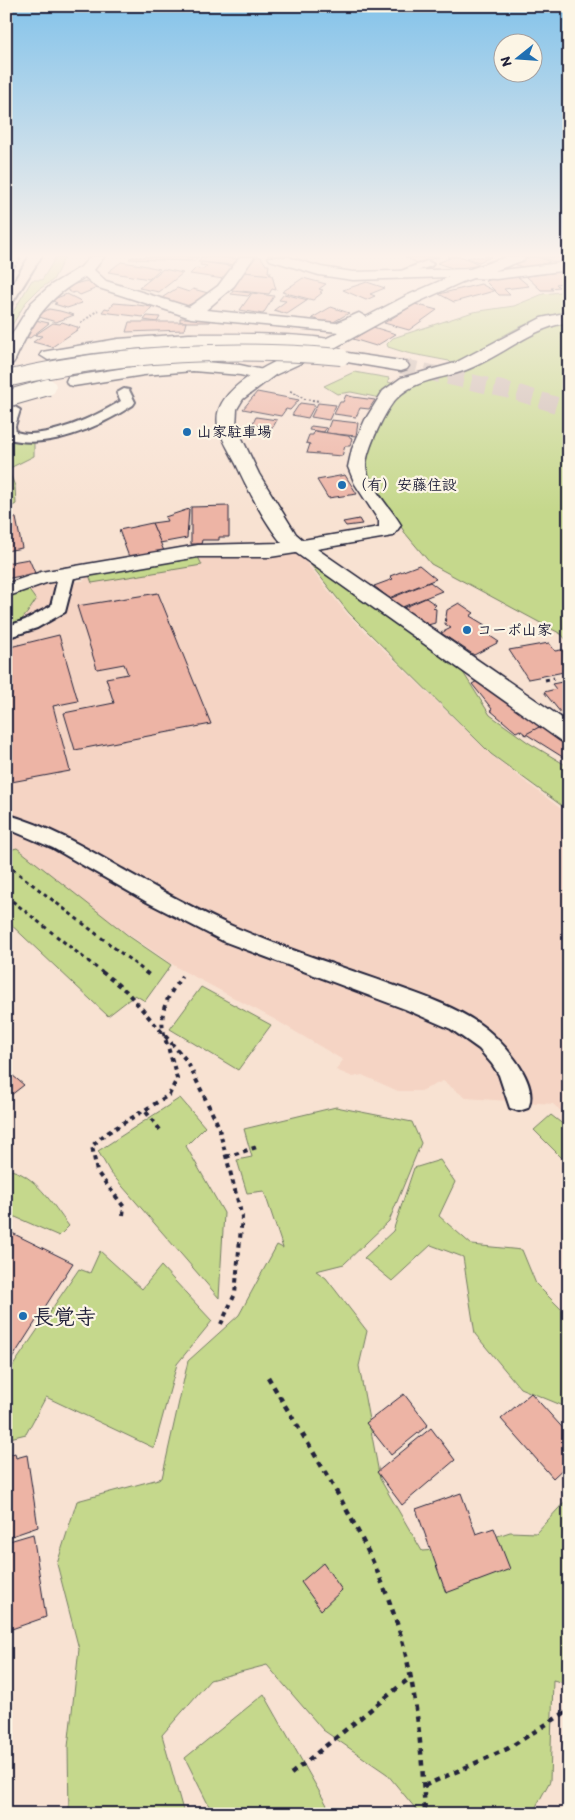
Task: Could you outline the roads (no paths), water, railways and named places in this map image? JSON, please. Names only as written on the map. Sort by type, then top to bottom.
[{"type":"street","points":[[7,363],[16,342]]},
{"type":"street","points":[[7,363],[134,342]]},
{"type":"street","points":[[292,342],[336,350],[401,366]]},
{"type":"street","points":[[347,342],[336,350],[262,375],[236,396],[227,411],[227,426],[250,474],[288,538],[569,735]]},
{"type":"street","points":[[6,591],[41,578],[198,551],[270,551],[380,534],[389,529],[391,525],[364,484],[357,467],[361,449],[374,420],[397,388],[418,378],[461,366],[506,342]]},
{"type":"street","points":[[6,379],[98,360],[175,352],[336,350]]},
{"type":"street","points":[[10,405],[74,381],[156,370],[232,368],[262,375]]},
{"type":"lane","points":[[10,405],[9,434],[21,439],[37,439],[115,412],[128,402],[124,393]]},
{"type":"lane","points":[[6,633],[31,624],[59,608],[67,574]]},
{"type":"lane","points":[[6,821],[26,825],[46,834],[113,874],[231,935],[414,1003],[462,1024],[480,1036],[501,1058],[515,1080],[519,1102]]},
{"type":"tunnel","points":[[401,366],[515,392],[569,409]]},
{"type":"place","name":"山家駐車場","points":[[187,432]]},
{"type":"place","name":"（有）安藤住設","points":[[342,485]]},
{"type":"place","name":"コーポ山家","points":[[467,630]]},
{"type":"place","name":"長覚寺","points":[[23,1316]]}]
